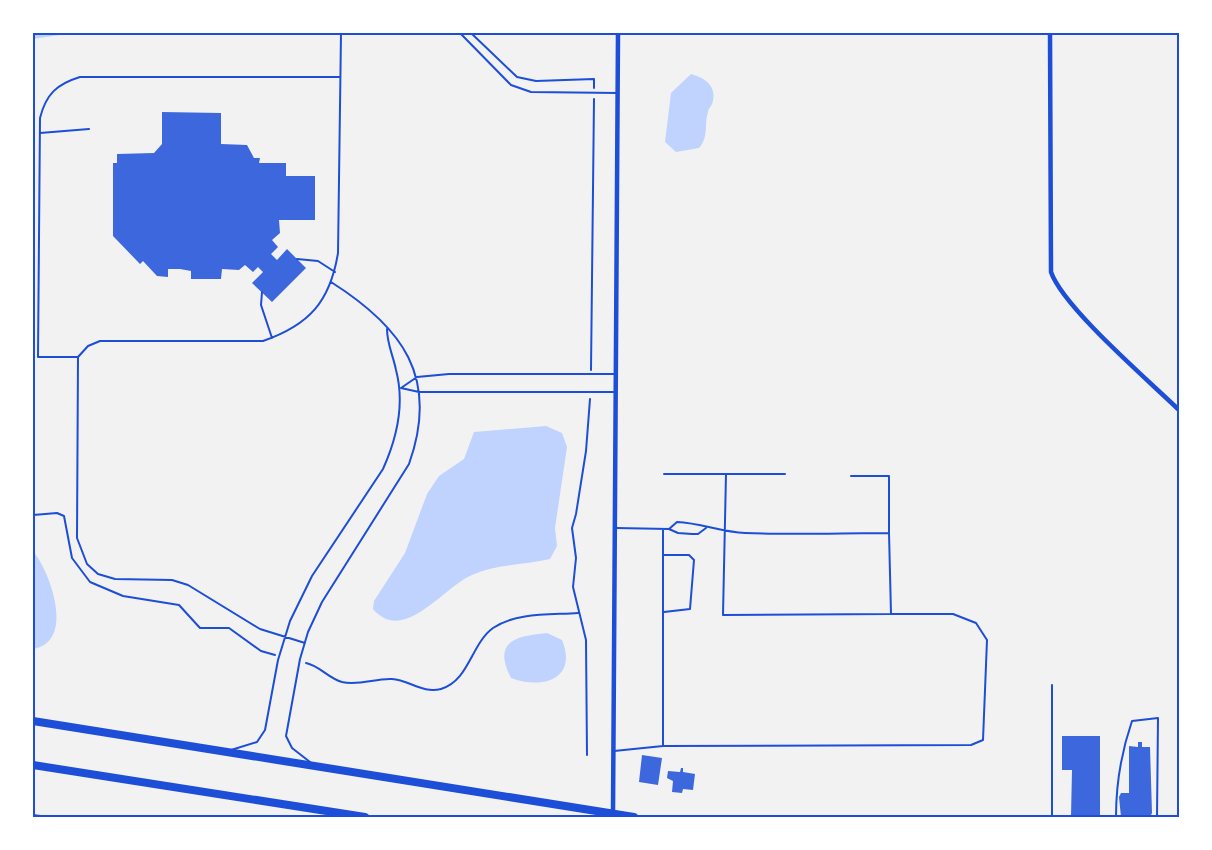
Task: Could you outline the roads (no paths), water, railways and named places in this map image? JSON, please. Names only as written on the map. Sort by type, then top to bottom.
[{"type":"main road","points":[[33,721],[634,817]]},
{"type":"main road","points":[[33,765],[365,817]]},
{"type":"street","points":[[613,815],[618,33]]},
{"type":"street","points":[[1050,33],[1051,272],[1057,286],[1075,307],[1179,410]]},
{"type":"lane","points":[[305,643],[252,624],[188,585],[172,580],[115,579],[98,574],[87,564],[77,537],[78,357],[88,346],[100,341],[228,343],[264,341],[303,322],[318,306],[335,272],[338,253],[341,33]]},
{"type":"lane","points":[[460,33],[511,85],[531,92],[618,93]]},
{"type":"lane","points":[[78,357],[38,357],[40,133],[44,104],[51,91],[62,83],[80,77],[340,77]]},
{"type":"lane","points":[[40,133],[89,129]]},
{"type":"lane","points":[[297,259],[318,261],[335,272]]},
{"type":"lane","points":[[315,766],[292,748],[286,736],[305,643],[322,602],[409,464],[416,443],[420,414],[417,378],[396,334],[387,329],[358,299],[331,282]]},
{"type":"lane","points":[[262,292],[261,305],[272,338]]},
{"type":"lane","points":[[225,751],[256,742],[265,730],[284,636],[312,576],[383,469],[391,451],[398,424],[400,388],[387,342],[387,329]]},
{"type":"lane","points":[[400,388],[417,378],[449,375],[616,374]]},
{"type":"lane","points":[[400,388],[419,392],[616,392]]},
{"type":"lane","points":[[664,474],[785,474]]},
{"type":"lane","points":[[614,751],[663,746],[971,745],[983,740],[987,640],[976,623],[954,614],[723,615],[726,474]]},
{"type":"lane","points":[[851,476],[889,476],[891,614]]},
{"type":"lane","points":[[669,529],[677,522],[700,523],[706,528],[726,531],[890,533]]},
{"type":"lane","points":[[616,528],[669,529],[678,533],[698,534],[706,528]]},
{"type":"lane","points":[[663,529],[663,746]]},
{"type":"lane","points":[[663,612],[690,609],[694,560],[688,555],[664,555]]},
{"type":"lane","points":[[1052,685],[1052,817]]},
{"type":"lane","points":[[1116,817],[1119,770],[1132,721],[1158,718],[1157,817]]},
{"type":"lane","points":[[33,815],[48,817]]},
{"type":"water","points":[[33,33],[73,33],[33,39]]},
{"type":"water","points":[[691,74],[701,78],[712,88],[712,104],[708,111],[705,135],[699,148],[676,152],[665,142],[671,93]]},
{"type":"water","points":[[546,426],[562,433],[567,447],[555,528],[557,546],[550,559],[481,571],[461,581],[423,610],[397,621],[385,618],[373,609],[374,601],[405,553],[427,494],[439,476],[464,459],[474,432]]},
{"type":"water","points":[[33,551],[52,589],[56,605],[56,620],[54,634],[46,644],[33,649]]},
{"type":"water","points":[[547,633],[562,640],[566,653],[565,664],[561,672],[545,682],[534,683],[511,678],[504,656],[510,643],[526,636]]}]
